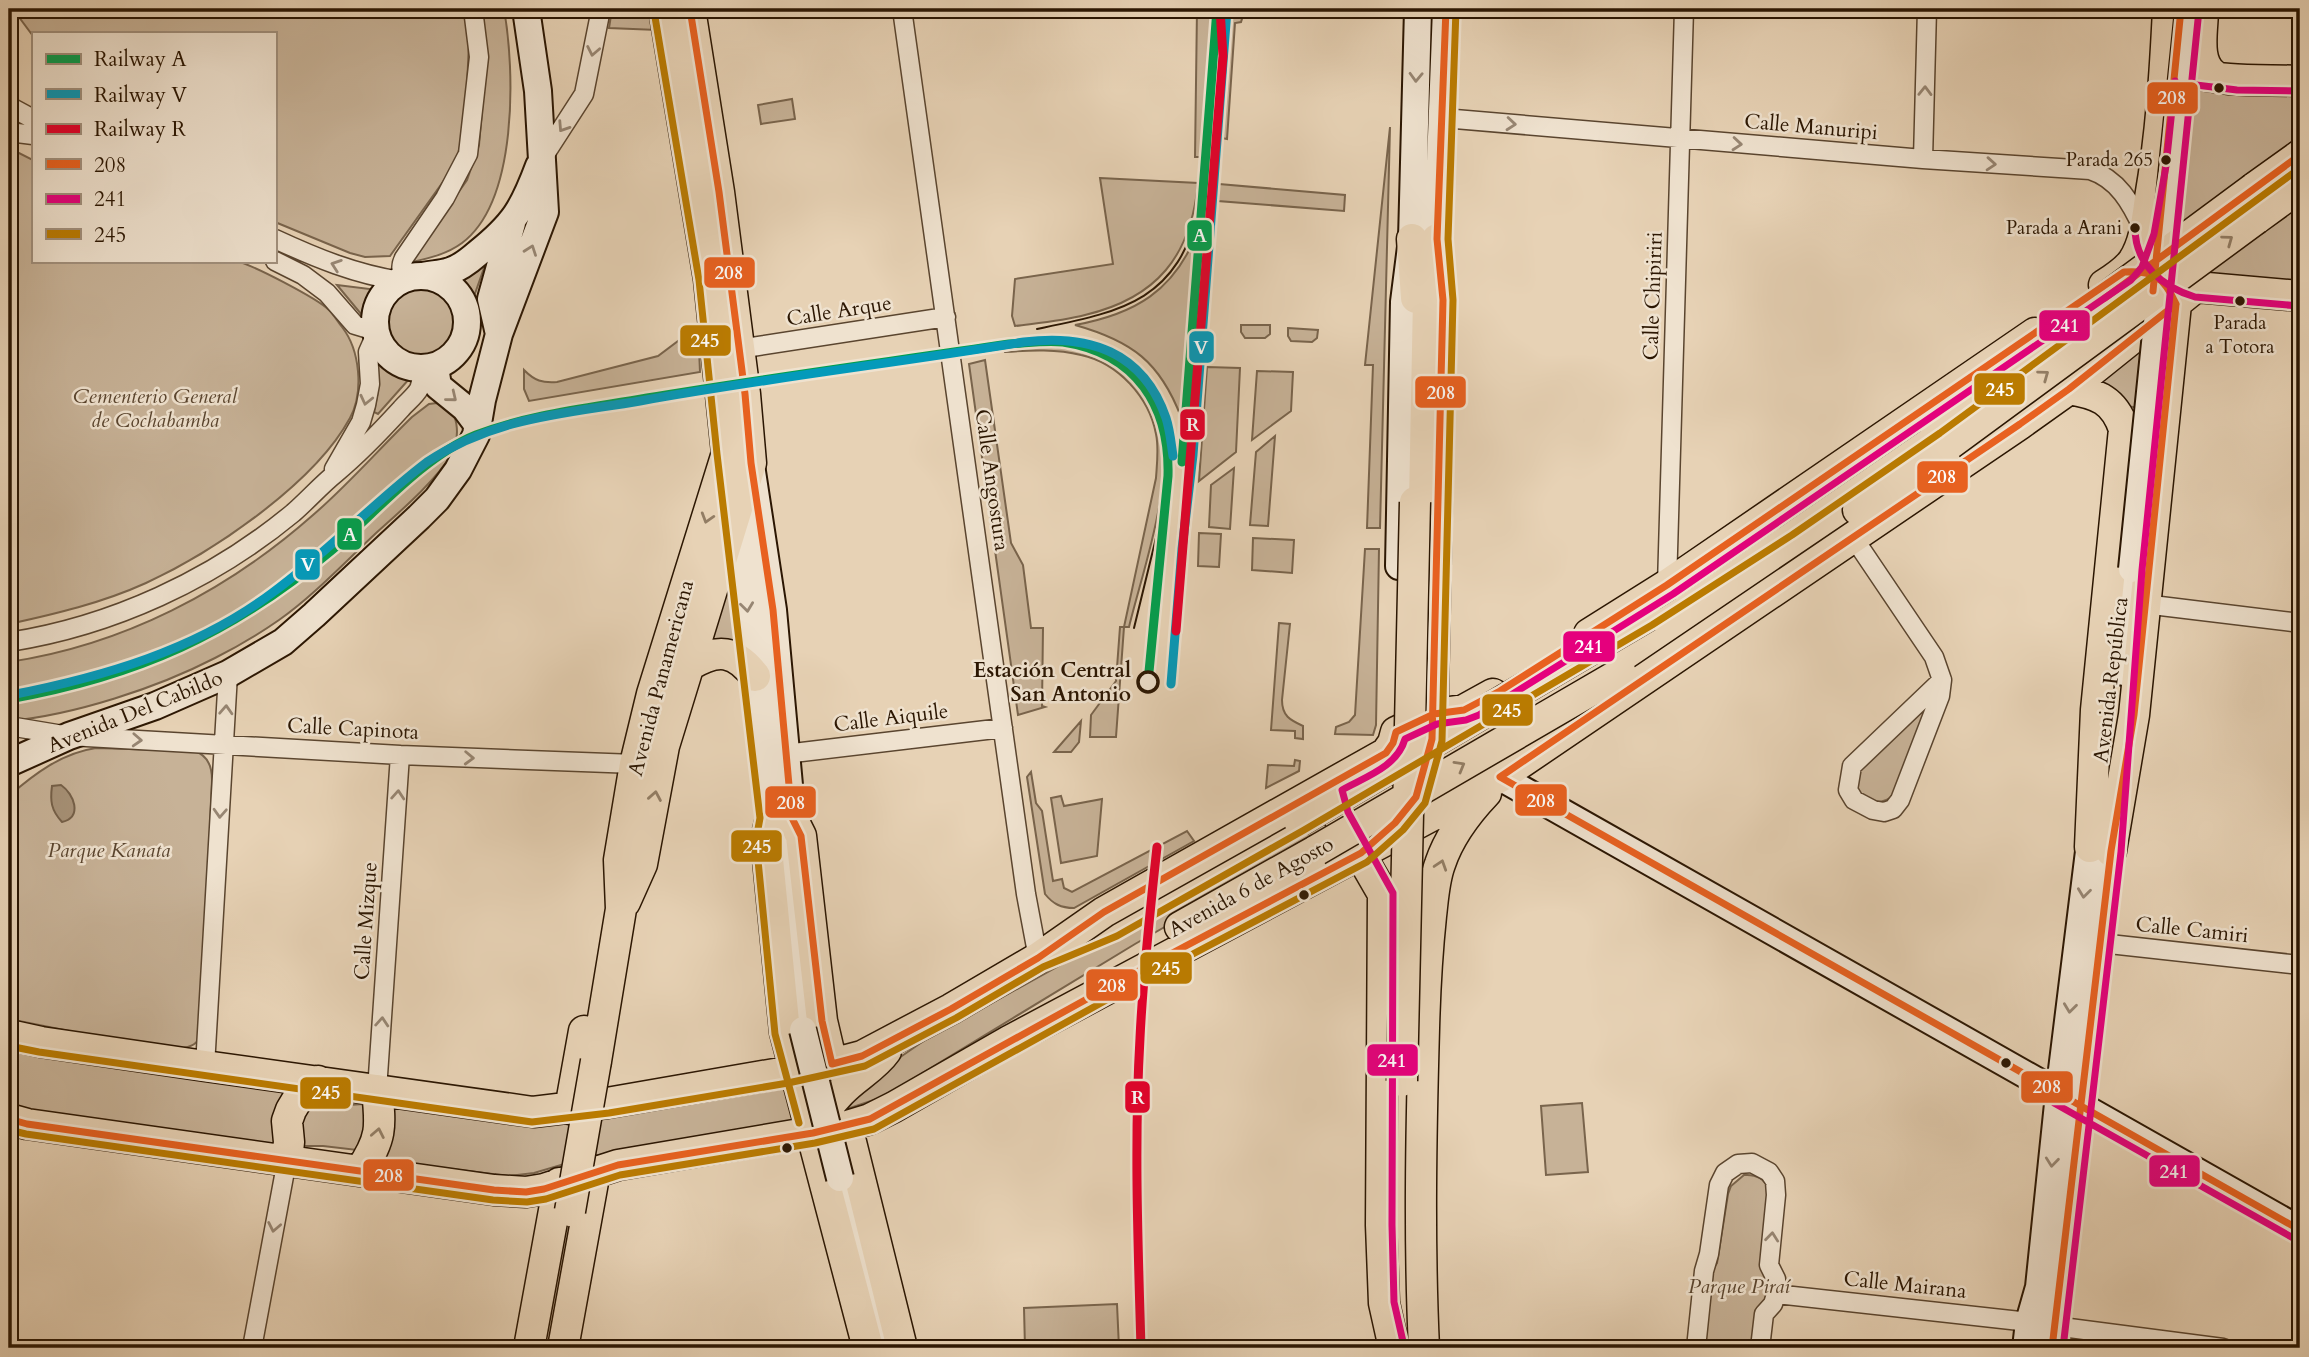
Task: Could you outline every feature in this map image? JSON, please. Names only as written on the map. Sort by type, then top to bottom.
[{"type":"main road","name":"Avenida Del Cabildo","points":[[12,768],[68,736],[155,706],[228,674],[283,642],[419,517],[437,499],[458,470],[476,435],[497,341],[545,212],[538,91],[526,9]]},
{"type":"main road","points":[[664,9],[739,458],[773,610],[785,754],[782,825],[766,839],[785,1032],[868,1348]]},
{"type":"main road","points":[[690,9],[719,192],[739,349],[739,458]]},
{"type":"main road","points":[[1361,853],[1395,823],[1416,797],[1432,739],[1434,715],[1443,300],[1425,239],[1418,9]]},
{"type":"main road","points":[[1422,1348],[1410,1301],[1405,1239],[1405,1081],[1419,502],[1416,299],[1443,118],[1446,9]]},
{"type":"main road","points":[[2101,849],[2134,715],[2144,604],[2186,296],[2151,254],[2144,232],[2156,165],[2165,80],[2168,9]]},
{"type":"main road","name":"Avenida República","points":[[2040,1336],[2101,849],[2181,9]]},
{"type":"main road","name":"Avenida República","points":[[2128,569],[2189,9]]},
{"type":"main road","points":[[2203,9],[2202,56],[2204,66],[2214,75]]},
{"type":"main road","points":[[2165,80],[2179,74],[2214,75],[2227,79],[2300,81]]},
{"type":"main road","name":"Avenida 6 de Agosto","points":[[1002,1045],[1065,994],[1621,673],[1868,503],[1942,435],[2254,188],[2300,155]]},
{"type":"main road","points":[[497,341],[491,299],[512,223],[527,198],[542,159]]},
{"type":"main road","name":"Avenida 6 de Agosto","points":[[1038,958],[1112,927],[1299,821],[1647,616],[1786,526],[1942,435],[2300,187]]},
{"type":"main road","points":[[497,341],[438,363],[412,368],[392,359],[384,351],[375,332],[377,307],[382,296],[410,278],[457,268],[512,223]]},
{"type":"main road","name":"Avenida 6 de Agosto","points":[[9,1035],[41,1042],[533,1112],[570,1109],[796,1071],[862,1056],[1038,958],[1104,912],[1386,752],[1393,743],[1396,732],[1434,715],[1473,706],[1667,585],[2124,272],[2133,262],[2144,232]]},
{"type":"main road","points":[[1396,732],[1404,302],[1425,239]]},
{"type":"main road","points":[[2124,272],[2139,270],[2154,274],[2186,296],[2300,296]]},
{"type":"main road","points":[[410,278],[446,283],[462,300],[467,311],[497,341]]},
{"type":"main road","name":"Avenida 6 de Agosto","points":[[10,1125],[27,1124],[495,1190],[526,1192],[618,1165],[813,1133],[870,1119],[1500,777],[2069,389],[2186,296]]},
{"type":"main road","points":[[467,311],[466,335],[438,363],[438,386],[466,408],[477,424]]},
{"type":"main road","points":[[2069,389],[2098,395],[2119,415],[2124,429],[2096,710],[2101,849]]},
{"type":"main road","name":"Avenida Panamericana","points":[[546,1348],[631,862],[736,515],[739,458]]},
{"type":"main road","name":"Avenida Panamericana","points":[[631,862],[635,764],[652,694],[739,458]]},
{"type":"main road","points":[[736,515],[755,676],[782,825],[803,1030],[884,1348]]},
{"type":"main road","points":[[690,665],[705,655],[720,653],[737,657],[755,676]]},
{"type":"main road","points":[[1422,1348],[1423,1076],[1426,964],[1433,892],[1440,864],[1452,836],[1470,809],[1500,777],[2300,1230]]},
{"type":"main road","points":[[1330,785],[1338,816],[1383,894],[1381,1225],[1384,1303],[1396,1348]]},
{"type":"main road","points":[[782,825],[801,836],[822,1021],[832,1064]]},
{"type":"main road","points":[[570,1109],[609,888],[631,862],[644,891],[607,1103]]},
{"type":"main road","points":[[813,1133],[820,1118],[842,1091],[879,1060],[895,1040]]},
{"type":"main road","points":[[1396,1348],[1396,1238],[1405,1081]]},
{"type":"main road","points":[[287,1160],[288,1121],[291,1110],[297,1100],[318,1082]]},
{"type":"main road","points":[[360,1171],[380,1133],[377,1090]]},
{"type":"main road","points":[[847,1126],[902,1348]]},
{"type":"main road","points":[[563,1348],[595,1171]]},
{"type":"main road","points":[[529,1348],[559,1183]]},
{"type":"street","points":[[410,278],[402,274],[401,265],[404,258],[445,198],[468,155],[479,57],[473,9]]},
{"type":"street","points":[[542,159],[584,94],[601,9]]},
{"type":"street","name":"Calle Angostura","points":[[902,9],[1026,894],[1038,958]]},
{"type":"street","name":"Calle Chipiriri","points":[[1667,585],[1684,9]]},
{"type":"street","points":[[1923,159],[1927,9]]},
{"type":"street","points":[[9,106],[32,118]]},
{"type":"street","name":"Calle Manuripi","points":[[1443,118],[1923,159],[2090,170],[2103,174],[2116,184],[2128,200],[2144,232]]},
{"type":"street","points":[[9,132],[32,135]]},
{"type":"street","points":[[276,239],[335,265],[377,277],[410,278]]},
{"type":"street","points":[[276,262],[303,275],[327,293],[355,325],[375,332],[368,352],[370,384],[360,422],[327,481]]},
{"type":"street","name":"Calle Arque","points":[[739,349],[946,317]]},
{"type":"street","points":[[9,642],[43,637],[86,625],[169,592],[253,543],[294,512],[365,449],[418,391],[438,363]]},
{"type":"street","points":[[1853,537],[1934,657],[1942,680],[1940,696],[1900,800],[1894,809],[1884,812],[1872,810],[1854,800],[1848,790],[1852,766],[1942,680]]},
{"type":"street","points":[[2144,604],[2300,623]]},
{"type":"street","points":[[205,1066],[228,674]]},
{"type":"street","name":"Calle Capinota","points":[[9,726],[68,736],[400,755],[635,764]]},
{"type":"street","name":"Calle Aiquile","points":[[785,754],[1003,728]]},
{"type":"street","name":"Calle Mizque","points":[[377,1090],[400,755]]},
{"type":"street","name":"Calle Camiri","points":[[2089,942],[2300,965]]},
{"type":"street","points":[[252,1348],[287,1160]]},
{"type":"street","points":[[1696,1348],[1704,1272],[1718,1185],[1725,1173],[1738,1164],[1752,1163],[1769,1172],[1776,1181],[1769,1265],[1776,1279],[1776,1294],[1773,1304],[1764,1314],[1760,1348]]},
{"type":"street","name":"Calle Mairana","points":[[1776,1294],[2040,1336],[2222,1348]]},
{"type":"green space","points":[[13,9],[464,9],[469,42],[467,87],[455,165],[390,256],[365,257],[350,253],[276,222],[276,32],[32,32],[32,35]]},
{"type":"green space","points":[[482,9],[504,9],[508,35],[510,99],[503,167],[494,197],[480,223],[462,243],[444,253],[412,262],[467,180],[479,145],[487,53]]},
{"type":"green space","points":[[612,9],[653,9],[657,30],[609,28]]},
{"type":"green space","points":[[1197,9],[1212,9],[1201,157],[1195,157]]},
{"type":"green space","points":[[1231,9],[1245,9],[1241,22],[1235,23],[1227,139],[1222,138]]},
{"type":"green space","points":[[2167,82],[2300,92],[2300,285],[2176,274]]},
{"type":"green space","points":[[792,99],[795,119],[761,124],[758,105]]},
{"type":"green space","points":[[1390,127],[1380,528],[1367,528],[1373,365],[1365,365]]},
{"type":"green space","name":"Cementerio General de Cochabamba","points":[[9,150],[32,160],[32,262],[243,263],[298,290],[329,310],[353,347],[358,384],[350,418],[334,443],[287,491],[230,535],[173,570],[129,590],[78,607],[9,624]]},
{"type":"green space","points":[[1100,178],[1198,183],[1188,232],[1178,252],[1166,270],[1151,285],[1110,307],[1068,319],[1015,326],[1012,316],[1015,279],[1113,264]]},
{"type":"green space","points":[[1219,184],[1345,195],[1344,211],[1218,201]]},
{"type":"green space","points":[[1197,233],[1181,417],[1164,382],[1142,356],[1113,338],[1075,325],[1116,314],[1150,297],[1177,270]]},
{"type":"green space","points":[[490,251],[472,302],[470,306],[450,278]]},
{"type":"green space","points":[[337,285],[378,290],[366,320]]},
{"type":"green space","points":[[413,288],[427,288],[441,294],[451,304],[457,325],[455,339],[441,356],[427,362],[413,362],[399,356],[389,346],[383,332],[383,318],[389,304],[399,294]]},
{"type":"green space","points":[[1241,325],[1270,325],[1270,334],[1265,338],[1245,338]]},
{"type":"green space","points":[[698,326],[700,372],[529,401],[524,389],[524,370],[539,380],[557,382],[658,356]]},
{"type":"green space","points":[[1288,328],[1318,330],[1317,338],[1312,342],[1291,341]]},
{"type":"green space","points":[[2159,329],[2157,409],[2122,406],[2096,377]]},
{"type":"green space","points":[[1042,346],[1078,350],[1110,363],[1140,389],[1158,421],[1163,451],[1160,501],[1129,627],[1124,627],[1156,478],[1158,456],[1152,420],[1147,407],[1130,384],[1095,359],[1053,351],[1005,352],[1005,348]]},
{"type":"green space","points":[[377,356],[410,378],[378,414],[374,412],[378,391]]},
{"type":"green space","points":[[985,360],[1011,543],[1023,565],[1031,628],[1043,628],[1042,706],[1045,707],[1018,715],[969,364]]},
{"type":"green space","points":[[1207,367],[1240,368],[1236,452],[1199,481]]},
{"type":"green space","points":[[1257,371],[1293,372],[1291,411],[1252,440]]},
{"type":"green space","points":[[437,403],[451,410],[456,424],[456,440],[451,455],[426,487],[292,611],[248,640],[167,680],[87,706],[9,721],[9,662],[92,643],[172,611],[209,590],[245,568],[313,515],[412,417],[429,404]]},
{"type":"green space","points":[[1275,436],[1268,526],[1250,525],[1256,452]]},
{"type":"green space","points":[[1234,468],[1230,529],[1209,527],[1211,485]]},
{"type":"green space","points":[[1199,533],[1221,534],[1219,567],[1198,566]]},
{"type":"green space","points":[[1253,538],[1294,540],[1292,573],[1252,570]]},
{"type":"green space","points":[[1365,549],[1379,549],[1376,725],[1373,735],[1335,734],[1336,727],[1349,722],[1355,715]]},
{"type":"green space","points":[[730,569],[740,651],[708,644]]},
{"type":"green space","points":[[1279,623],[1290,624],[1283,710],[1294,722],[1303,726],[1303,739],[1295,738],[1295,731],[1271,730]]},
{"type":"green space","points":[[1120,627],[1124,627],[1116,737],[1090,737],[1091,715],[1116,681]]},
{"type":"green space","points":[[1932,697],[1894,795],[1885,801],[1869,801],[1857,787],[1859,771]]},
{"type":"green space","points":[[1081,721],[1079,742],[1071,752],[1054,752]]},
{"type":"green space","name":"Parque Kanata","points":[[96,748],[194,751],[203,755],[210,766],[212,780],[202,1030],[196,1043],[187,1047],[89,1035],[9,1019],[9,796],[49,766]]},
{"type":"green space","points":[[1295,760],[1300,761],[1299,771],[1266,788],[1268,765],[1294,766]]},
{"type":"green space","points":[[1031,772],[1036,803],[1042,811],[1053,881],[1062,879],[1064,888],[1072,892],[1187,831],[1194,841],[1074,908],[1058,905],[1045,894],[1027,777]]},
{"type":"green space","points":[[1061,796],[1064,806],[1102,799],[1097,856],[1061,863],[1051,798]]},
{"type":"green space","points":[[1318,799],[1333,827],[1311,843],[1135,944],[883,1097],[826,1116],[844,1096],[925,1040],[1304,830]]},
{"type":"green space","points":[[9,1049],[294,1092],[279,1146],[30,1110],[9,1105]]},
{"type":"green space","points":[[790,1083],[798,1121],[621,1150],[534,1173],[509,1176],[378,1160],[387,1105],[500,1121]]},
{"type":"green space","points":[[315,1102],[363,1104],[372,1118],[357,1150],[303,1146],[300,1142],[303,1106]]},
{"type":"green space","points":[[1582,1103],[1588,1172],[1546,1175],[1541,1106]]},
{"type":"green space","name":"Parque Piraí","points":[[1744,1175],[1760,1178],[1770,1190],[1770,1288],[1755,1348],[1701,1348],[1710,1273],[1717,1263],[1728,1194],[1731,1186]]},
{"type":"green space","points":[[1117,1304],[1119,1348],[1025,1348],[1024,1308]]},
{"type":"shaded area","points":[[61,785],[70,794],[74,805],[73,815],[62,822],[53,809],[51,796],[52,786]]},
{"type":"tram line","points":[[1037,329],[1096,316],[1142,297],[1161,282],[1177,263],[1190,238],[1200,206]]},
{"type":"tram line","points":[[1134,628],[1165,501]]},
{"type":"rail line","name":"A","points":[[1182,462],[1217,9]]},
{"type":"rail line","name":"R","points":[[1176,631],[1223,56],[1220,9]]},
{"type":"rail line","name":"V","points":[[1171,684],[1193,455],[1227,10]]},
{"type":"rail line","name":"A","points":[[9,699],[99,678],[141,664],[220,628],[295,580],[419,471],[457,444],[476,435],[560,412],[1009,344],[1050,341],[1089,348],[1129,371],[1144,387],[1163,427],[1168,476],[1148,682]]},
{"type":"rail line","name":"V","points":[[11,695],[114,670],[180,646],[212,630],[243,613],[292,578],[427,462],[478,435],[557,414],[1024,342],[1070,341],[1110,352],[1128,362],[1143,377],[1156,395],[1166,418],[1173,456]]},
{"type":"rail line","name":"R","points":[[1141,1348],[1137,1193],[1138,1077],[1141,1014],[1157,847]]},
{"type":"transit line","name":"208","points":[[690,9],[719,192],[745,394],[751,463],[773,610],[792,818],[801,836],[822,1021],[832,1064]]},
{"type":"transit line","name":"208","points":[[9,1119],[27,1124],[494,1190],[526,1192],[544,1189],[618,1165],[813,1133],[870,1119],[1114,984],[1361,853],[1395,823],[1416,797],[1432,739],[1443,300],[1437,239],[1446,9]]},
{"type":"transit line","name":"245","points":[[9,1130],[493,1200],[527,1202],[546,1199],[620,1175],[815,1143],[874,1129],[1119,993],[1367,862],[1403,830],[1425,803],[1442,741],[1453,300],[1448,239],[1456,9]]},
{"type":"transit line","name":"208","points":[[2153,291],[2181,9]]},
{"type":"transit line","name":"241","points":[[2063,1348],[2121,852],[2142,570],[2199,10]]},
{"type":"transit line","name":"245","points":[[654,11],[699,280],[760,818],[756,840],[775,1034],[799,1123]]},
{"type":"transit line","name":"241","points":[[1404,1346],[1394,1302],[1392,1225],[1393,893],[1348,812],[1342,790],[1388,764],[1401,749],[1405,739],[1437,724],[1466,720],[1479,715],[1673,594],[2131,280],[2142,267],[2154,234],[2166,166],[2175,81]]},
{"type":"transit line","name":"241","points":[[2170,89],[2188,84],[2237,90],[2300,91]]},
{"type":"transit line","name":"208","points":[[2105,298],[2300,155]]},
{"type":"transit line","name":"245","points":[[9,1046],[532,1122],[609,1113],[788,1083],[865,1066],[956,1018],[1043,967],[1117,936],[1304,830],[1652,625],[1792,535],[1940,433],[2300,168]]},
{"type":"transit line","name":"241","points":[[2135,228],[2136,241],[2145,263],[2162,280],[2183,293],[2195,297],[2299,306]]},
{"type":"transit line","name":"208","points":[[832,1064],[862,1056],[951,1009],[1038,958],[1104,912],[1386,753],[1396,732],[1434,714],[1464,710],[1500,691],[1667,585],[2124,272],[2143,272],[2162,281],[2176,304],[2134,715],[2111,851],[2052,1348]]},
{"type":"transit line","name":"208","points":[[2176,304],[2069,389],[2020,424],[1500,777],[2300,1230]]},
{"type":"transit line","name":"241","points":[[2054,1103],[2295,1239]]},
{"type":"place","name":"Parada 265","points":[[2166,160]]},
{"type":"place","name":"Parada a Arani","points":[[2135,228]]},
{"type":"place","name":"Parada a Totora","points":[[2240,301]]},
{"type":"place","name":"Estación Central San Antonio","points":[[1148,682]]}]
